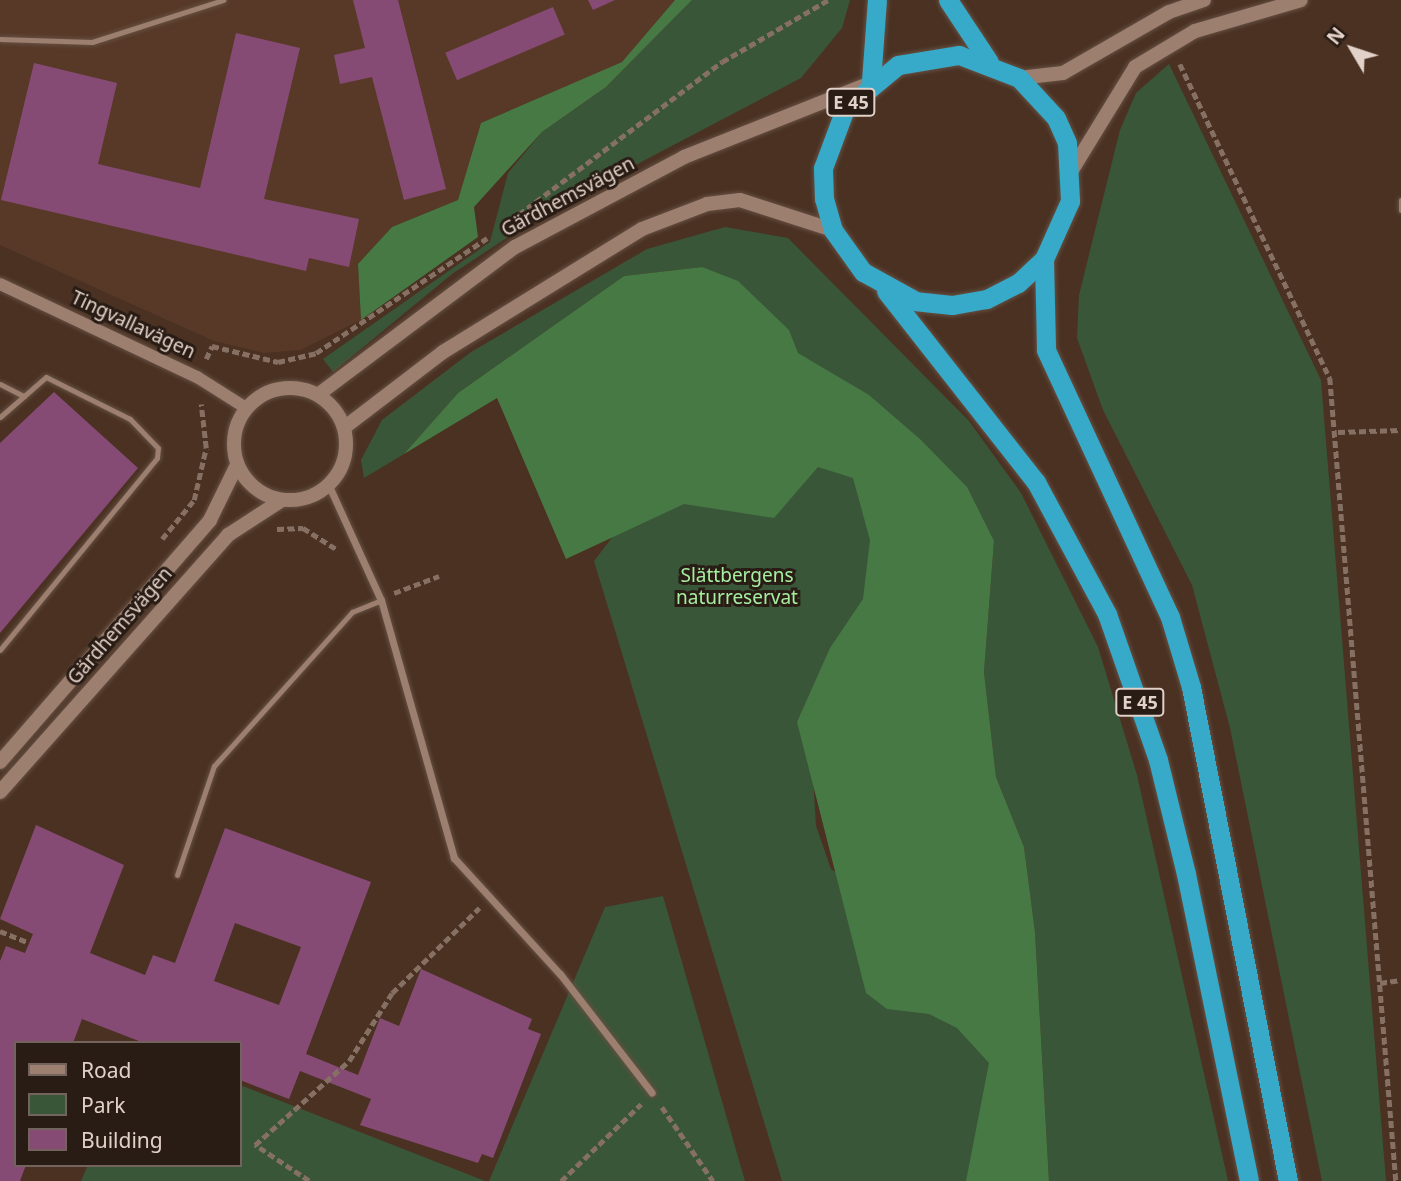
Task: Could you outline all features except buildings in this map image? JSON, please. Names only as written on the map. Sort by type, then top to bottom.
[{"type":"highway","name":"E 45","points":[[877,0],[868,83],[830,137],[823,168],[832,230],[845,252],[884,288],[1037,482],[1107,614],[1158,760],[1250,1181]]},
{"type":"highway","name":"E 45","points":[[948,0],[989,62]]},
{"type":"highway","name":"E 45","points":[[868,83],[928,57],[989,62],[1019,78],[1056,118],[1072,170],[1061,232],[1044,259],[1018,283],[963,303],[916,301],[884,288]]},
{"type":"highway","name":"E 45","points":[[1044,259],[1042,328],[1054,378],[1145,562],[1191,687],[1288,1181]]},
{"type":"main road","points":[[1019,78],[1063,73],[1169,12],[1204,0]]},
{"type":"main road","points":[[1072,170],[1135,66],[1195,32],[1301,0]]},
{"type":"main road","name":"Gärdhemsvägen","points":[[319,394],[515,247],[684,157],[868,83]]},
{"type":"main road","points":[[345,427],[443,352],[642,229],[707,204],[740,200],[832,230]]},
{"type":"main road","points":[[246,408],[280,388],[319,394],[345,427],[342,469],[329,486]]},
{"type":"main road","name":"Gärdhemsvägen","points":[[0,762],[210,520],[237,465],[233,445],[246,408]]},
{"type":"main road","points":[[237,465],[247,481],[282,500]]},
{"type":"main road","name":"Gärdhemsvägen","points":[[0,792],[228,535],[282,500],[329,486]]},
{"type":"street","name":"Tingvallavägen","points":[[0,284],[197,377],[246,408]]},
{"type":"street","points":[[329,486],[381,600],[454,858],[488,901],[560,974],[652,1093]]},
{"type":"lane","points":[[0,39],[92,42],[223,0]]},
{"type":"lane","points":[[1401,200],[1401,210]]},
{"type":"lane","points":[[0,417],[46,377],[130,419],[158,448],[157,458],[0,650]]},
{"type":"lane","points":[[0,384],[23,396]]},
{"type":"lane","points":[[177,875],[214,766],[352,612],[381,600]]},
{"type":"path","points":[[212,346],[278,362],[338,341],[559,186],[722,62],[828,0]]},
{"type":"path","points":[[1179,61],[1314,337],[1330,378],[1338,432],[1396,1181]]},
{"type":"path","points":[[194,500],[206,448],[197,377]]},
{"type":"path","points":[[1338,432],[1401,430]]},
{"type":"path","points":[[263,533],[303,528],[327,539],[347,560]]},
{"type":"path","points":[[393,593],[439,576]]},
{"type":"path","points":[[309,1181],[255,1145],[349,1061],[401,983],[488,901]]},
{"type":"path","points":[[0,932],[29,943]]},
{"type":"path","points":[[1380,983],[1401,980]]},
{"type":"path","points":[[561,1181],[652,1093],[713,1181]]},
{"type":"shaded area","points":[[0,0],[675,0],[622,62],[481,123],[458,200],[392,227],[358,264],[361,320],[300,350],[264,353],[214,341],[0,245]]},
{"type":"green space","points":[[675,0],[692,0],[606,87],[542,132],[474,207],[478,237],[361,320],[358,264],[392,227],[458,200],[481,123],[622,62]]},
{"type":"green space","points":[[692,0],[850,0],[842,28],[801,78],[546,212],[452,274],[333,372],[323,359],[490,242],[508,173],[542,132],[606,87]]},
{"type":"green space","points":[[1169,64],[1321,380],[1386,1181],[1322,1181],[1230,728],[1192,585],[1103,410],[1077,338],[1079,295],[1120,130],[1136,93]]},
{"type":"green space","points":[[725,227],[788,238],[969,421],[1021,493],[1098,647],[1137,775],[1228,1181],[1049,1181],[1035,932],[1024,847],[996,777],[984,672],[994,541],[840,378],[797,353],[789,330],[702,267],[624,276],[458,393],[404,454],[364,478],[361,460],[382,420],[471,352],[647,249]]},
{"type":"green space","points":[[702,267],[738,281],[789,330],[798,353],[869,395],[921,440],[967,487],[994,541],[984,672],[996,777],[1024,847],[1035,932],[1049,1181],[966,1181],[989,1063],[957,1028],[929,1014],[887,1009],[866,993],[797,722],[830,648],[863,599],[870,540],[853,478],[818,467],[774,518],[684,504],[566,559],[497,398],[404,454],[458,393],[624,276]]},
{"type":"green space","name":"Slättbergens naturreservat","points":[[724,360],[888,502],[871,604],[813,776],[816,826],[831,869],[967,967],[1020,1181],[782,1181],[594,561],[649,490]]},
{"type":"green space","points":[[663,896],[745,1181],[489,1181],[605,907]]},
{"type":"green space","points":[[242,1086],[485,1181],[81,1181],[87,1167],[242,1167]]}]
